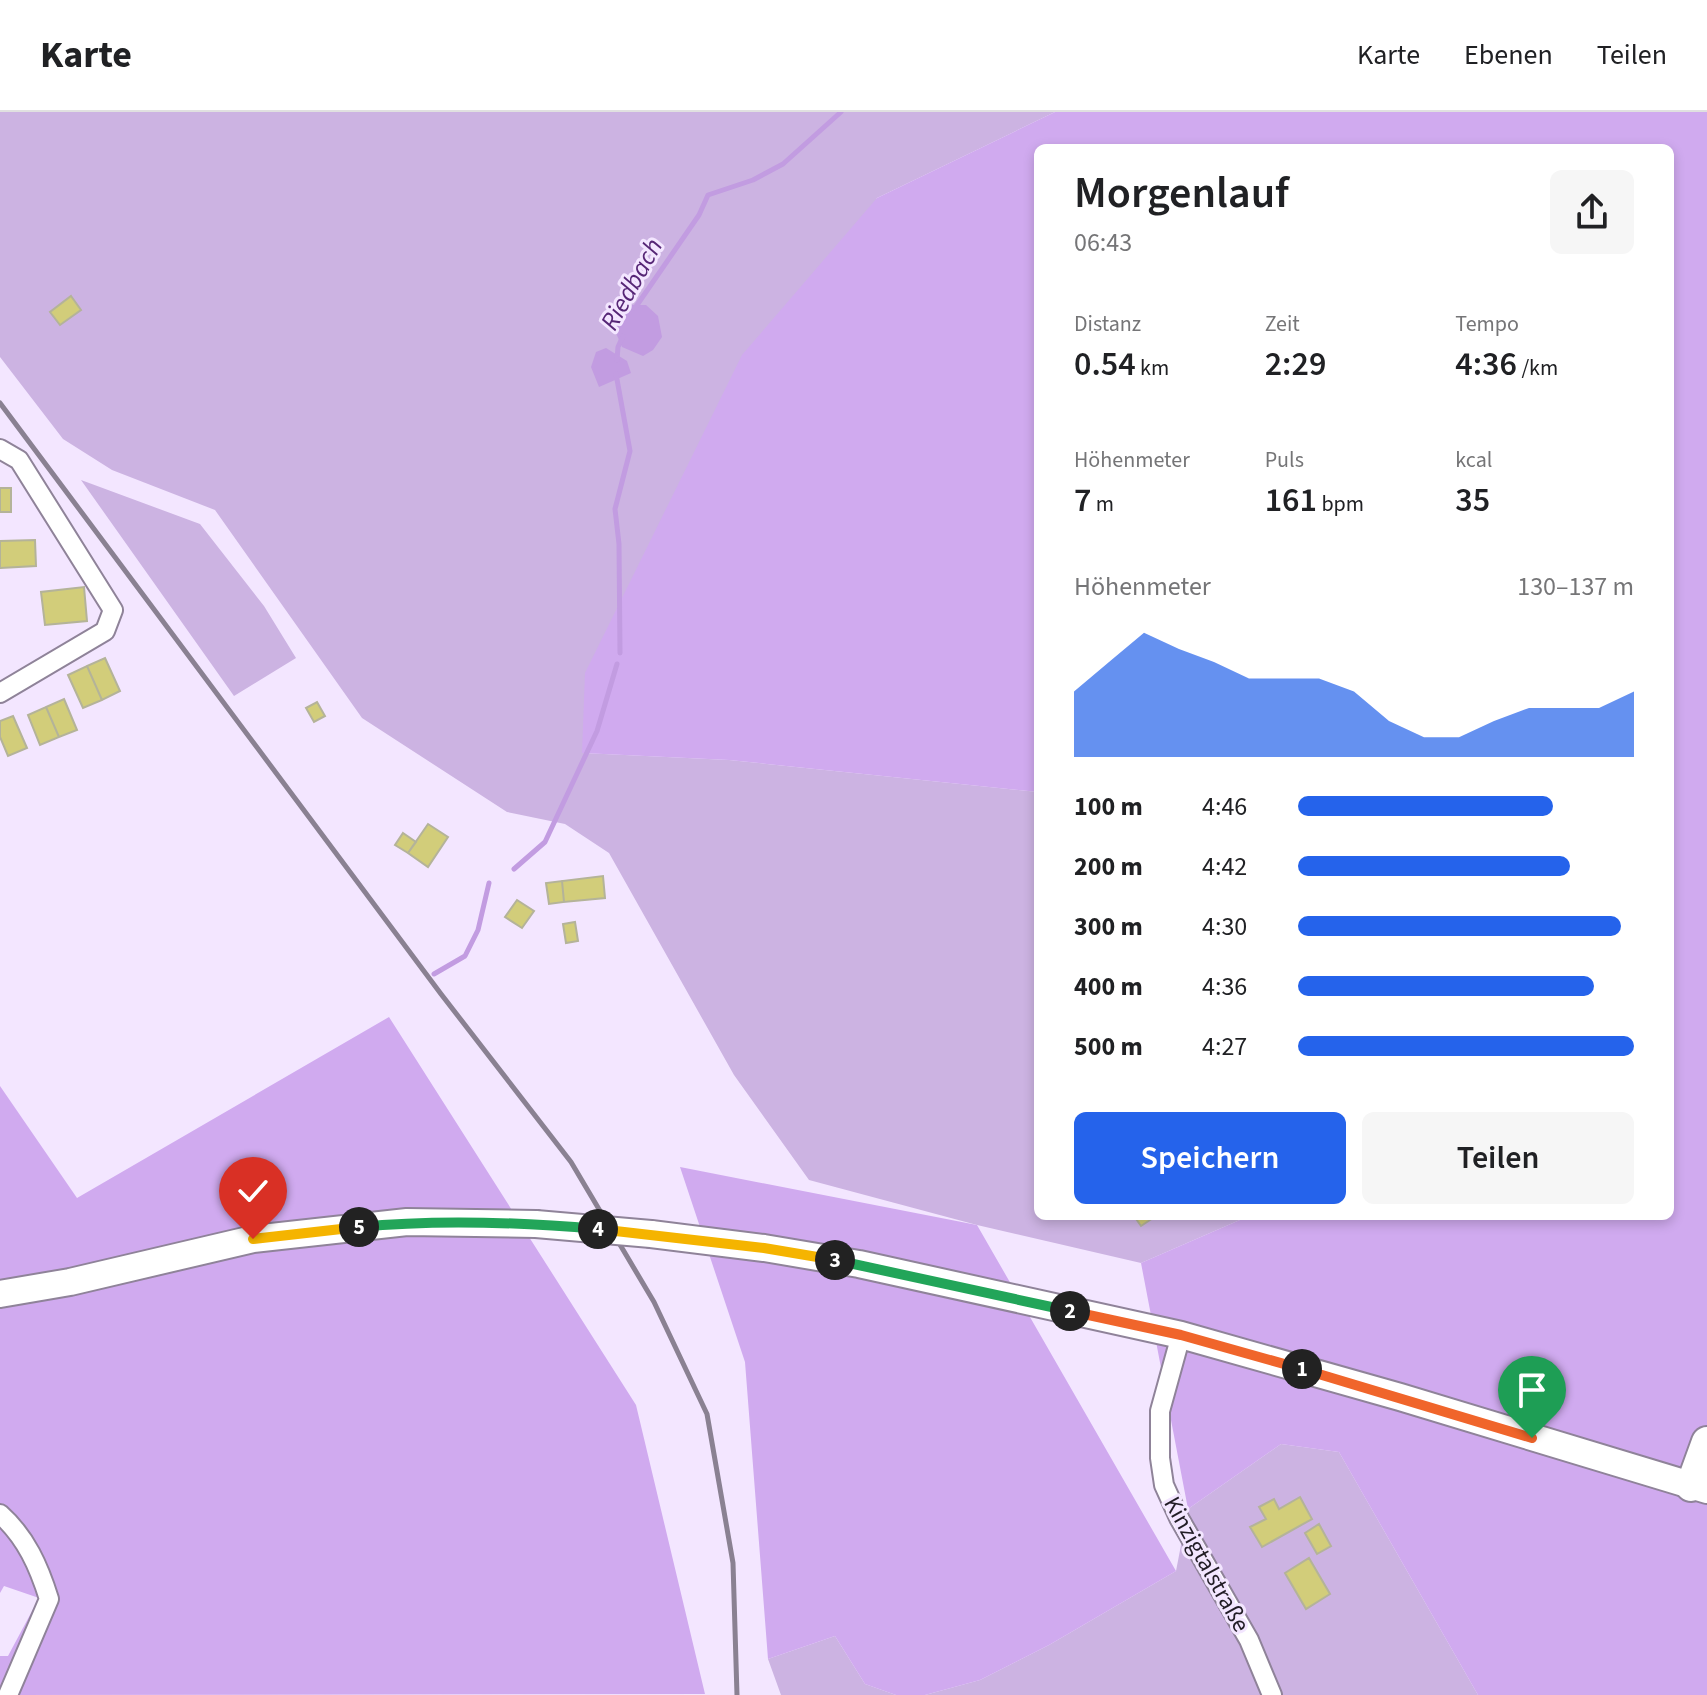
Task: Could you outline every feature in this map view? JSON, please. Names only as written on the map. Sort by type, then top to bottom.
[{"type":"main road","points":[[0,1294],[70,1282],[253,1239],[407,1222],[536,1224],[651,1234],[859,1264],[1181,1335],[1400,1397],[1699,1488],[1707,1442]]},
{"type":"street","points":[[0,449],[19,460],[113,610],[105,631],[0,693]]},
{"type":"street","name":"Kinzigtalstraße","points":[[1181,1335],[1160,1411],[1160,1458],[1164,1485],[1179,1518],[1249,1640],[1272,1695]]},
{"type":"street","points":[[0,1514],[11,1524],[38,1564],[49,1599],[8,1695]]},
{"type":"shaded area","points":[[0,112],[1055,112],[877,198],[583,753],[729,760],[1034,792],[1034,1220],[1240,1220],[1141,1263],[977,1225],[809,1180],[734,1075],[609,853],[565,824],[507,812],[362,718],[215,510],[112,470],[63,439],[0,357]]},
{"type":"shaded area","points":[[1055,112],[1707,112],[1707,1695],[1478,1695],[1339,1452],[1281,1444],[1188,1509],[1141,1263],[1240,1220],[1674,1220],[1674,144],[1034,144],[1034,792],[729,760],[582,753],[585,673],[742,355],[877,198]]},
{"type":"shaded area","points":[[628,305],[646,305],[658,316],[662,337],[653,350],[643,356],[622,347],[613,326],[620,312]]},
{"type":"shaded area","points":[[606,348],[627,361],[631,373],[599,387],[591,367],[596,352]]},
{"type":"shaded area","points":[[81,480],[200,524],[264,606],[296,658],[234,696]]},
{"type":"shaded area","points":[[389,1017],[636,1405],[705,1694],[0,1695],[0,1656],[8,1656],[39,1598],[4,1586],[0,1593],[0,1086],[77,1198]]},
{"type":"shaded area","points":[[680,1167],[977,1225],[1176,1571],[1049,1645],[980,1680],[925,1695],[896,1695],[865,1684],[835,1636],[768,1659],[745,1362]]},
{"type":"shaded area","points":[[1281,1444],[1339,1452],[1478,1695],[925,1695],[980,1680],[1049,1645],[1176,1571],[1188,1509]]},
{"type":"shaded area","points":[[835,1636],[865,1684],[896,1695],[781,1695],[768,1659]]},
{"type":"building","points":[[71,296],[81,310],[60,325],[50,312]]},
{"type":"building","points":[[0,488],[11,488],[11,512],[0,512]]},
{"type":"building","points":[[35,540],[36,566],[0,568],[0,541]]},
{"type":"building","points":[[84,587],[87,621],[45,625],[41,592]]},
{"type":"building","points":[[105,658],[120,691],[102,700],[87,666]]},
{"type":"building","points":[[87,666],[102,700],[83,708],[68,675]]},
{"type":"building","points":[[64,699],[77,730],[59,737],[46,707]]},
{"type":"building","points":[[317,702],[325,716],[314,722],[306,708]]},
{"type":"building","points":[[46,707],[59,737],[40,745],[28,715]]},
{"type":"building","points":[[13,716],[27,748],[8,756],[0,737],[0,721]]},
{"type":"building","points":[[428,824],[448,837],[428,867],[408,853]]},
{"type":"building","points":[[403,833],[416,842],[408,853],[395,845]]},
{"type":"building","points":[[603,876],[605,898],[564,902],[562,881]]},
{"type":"building","points":[[562,881],[564,902],[549,904],[546,883]]},
{"type":"building","points":[[517,900],[534,911],[522,928],[505,917]]},
{"type":"building","points":[[575,922],[578,941],[566,943],[563,924]]},
{"type":"building","points":[[1300,1497],[1312,1519],[1262,1547],[1250,1527],[1266,1519],[1259,1507],[1274,1499],[1279,1509]]},
{"type":"building","points":[[1319,1524],[1331,1546],[1317,1554],[1305,1533]]},
{"type":"building","points":[[1309,1558],[1330,1594],[1306,1609],[1285,1573]]},
{"type":"waterway","name":"Riedbach","points":[[635,308],[699,215],[708,195],[753,180],[783,164],[841,112]]},
{"type":"waterway","name":"Riedbach","points":[[617,360],[623,336]]},
{"type":"waterway","name":"Riedbach","points":[[616,374],[630,451],[615,509],[619,544],[620,653]]},
{"type":"waterway","name":"Riedbach","points":[[514,869],[545,842],[597,731],[617,664]]},
{"type":"waterway","name":"Riedbach","points":[[434,974],[465,956],[478,930],[489,883]]},
{"type":"railway","points":[[0,403],[441,994],[571,1162],[654,1302],[707,1414],[733,1563],[737,1695]]},
{"type":"route","points":[[253,1239],[407,1222],[489,1222],[651,1234],[764,1248],[859,1264],[1181,1335],[1532,1438]]}]
